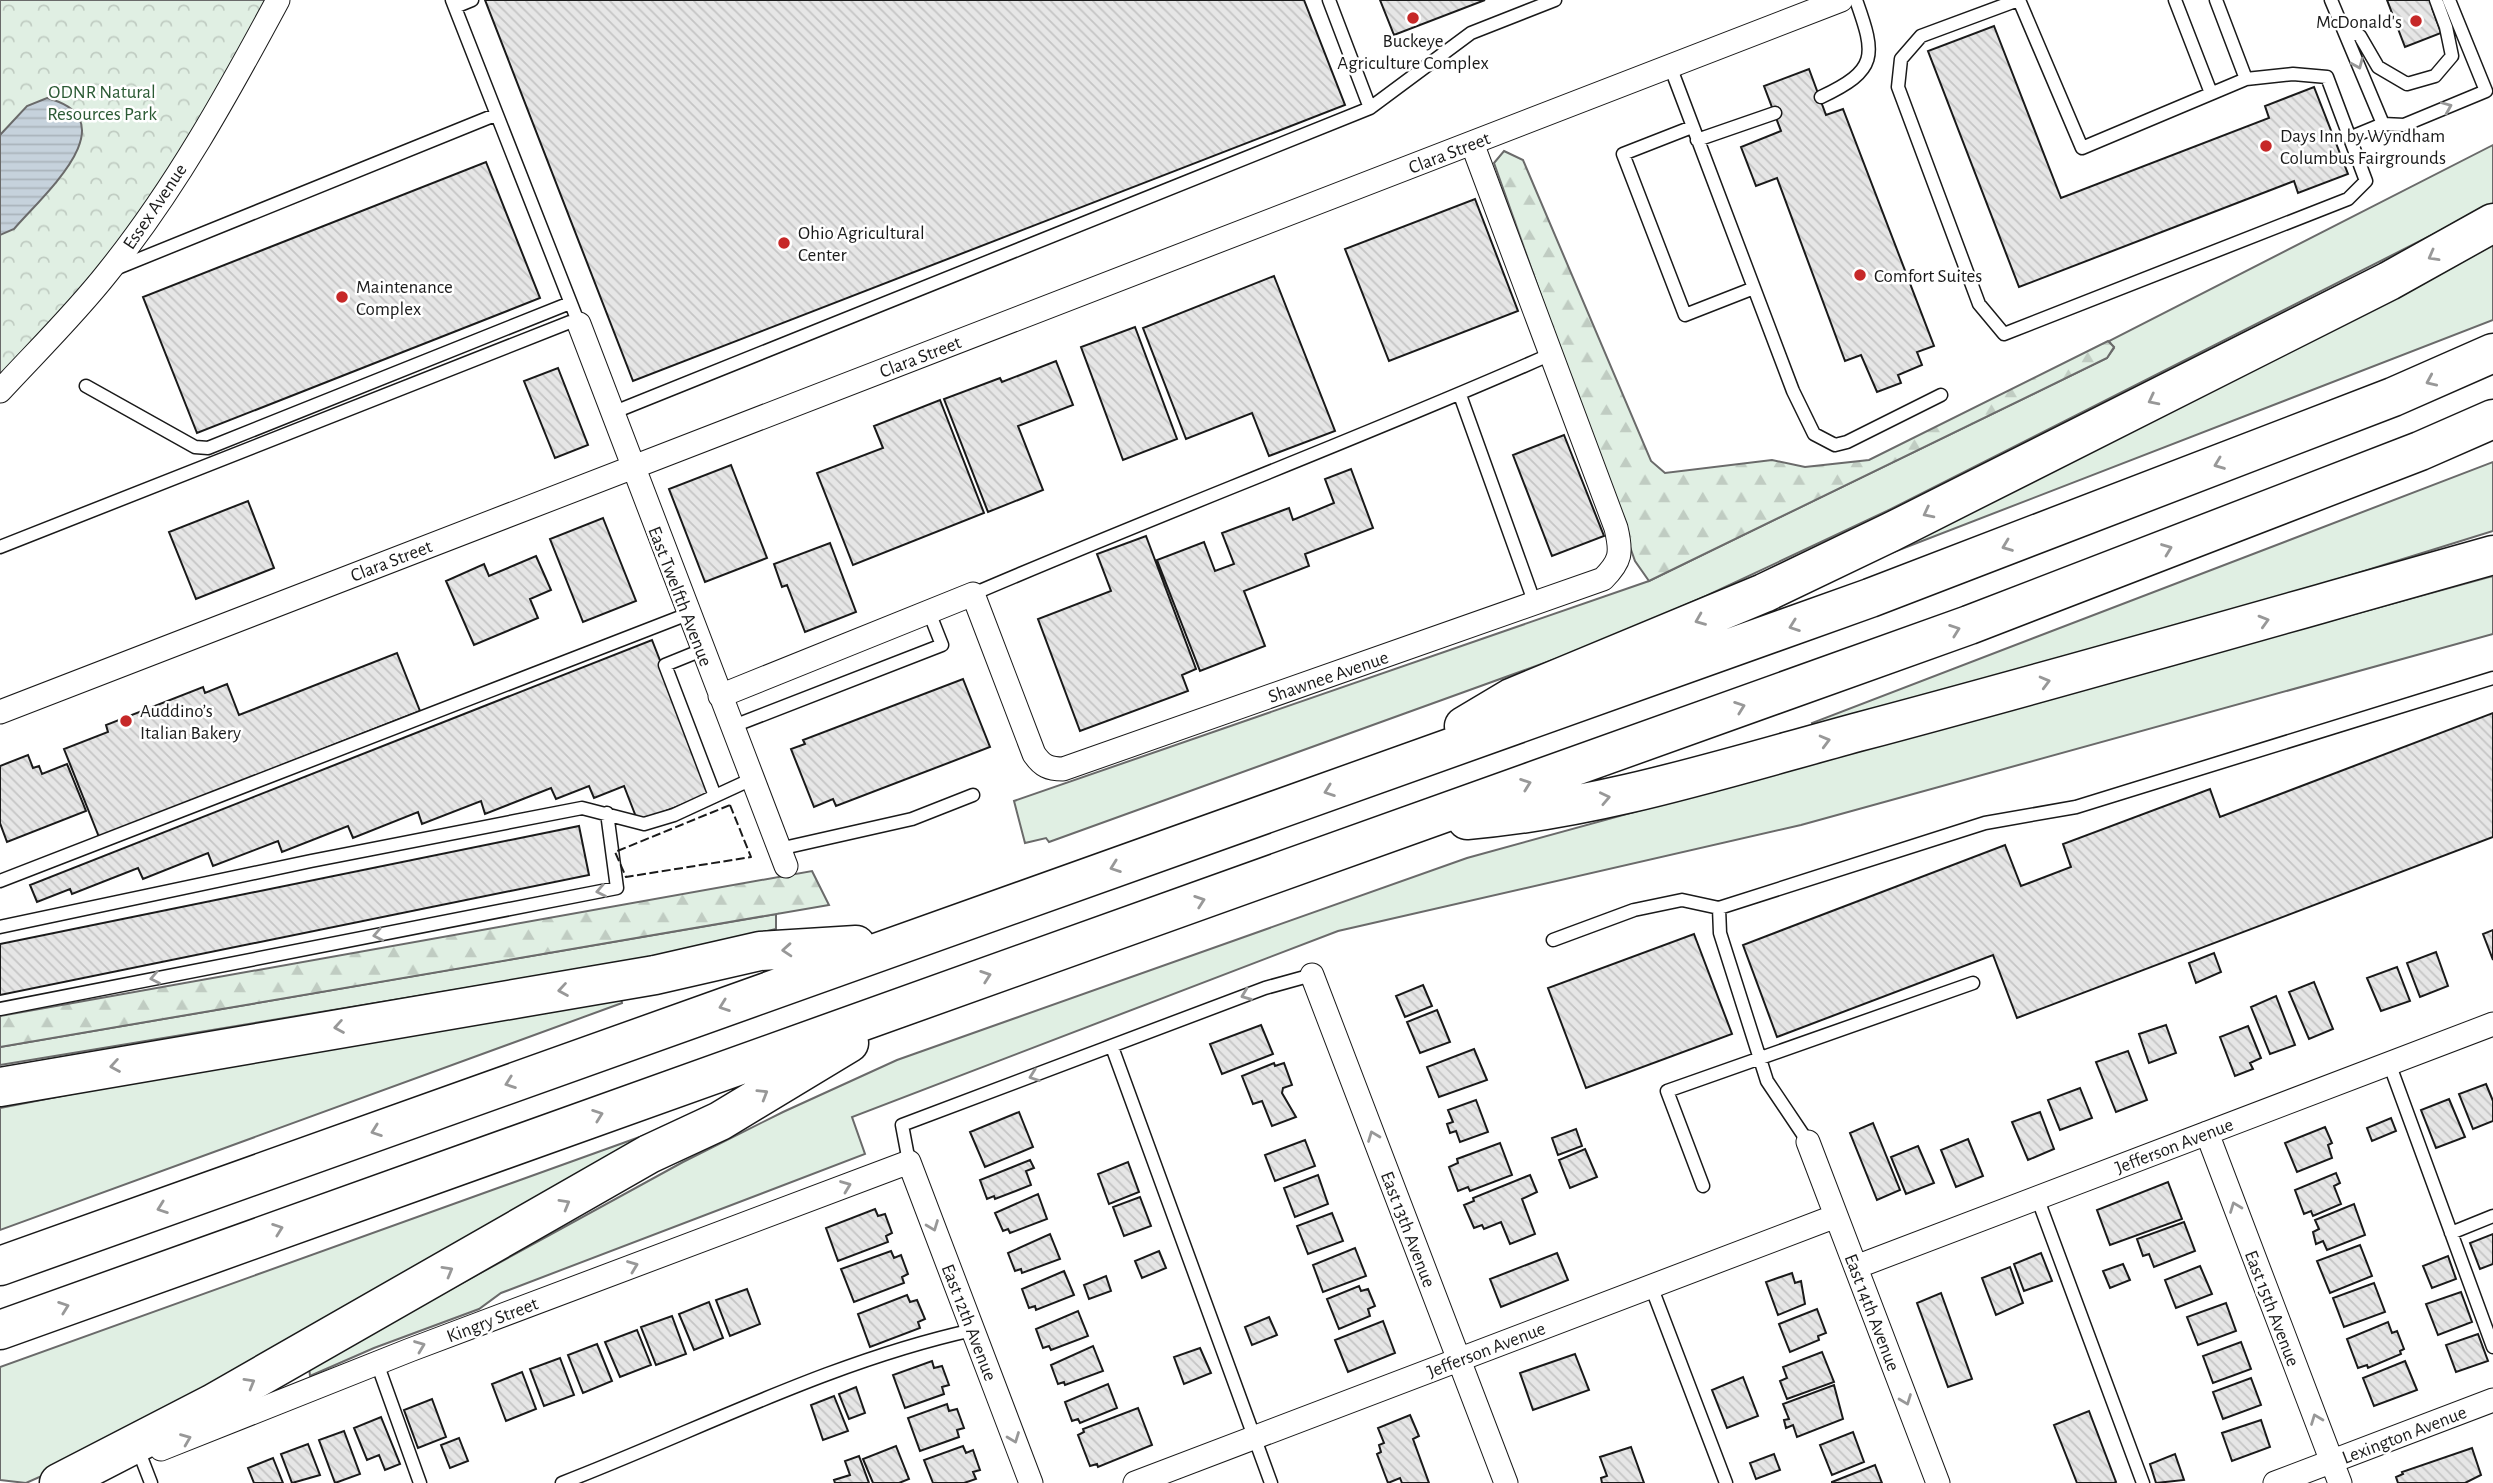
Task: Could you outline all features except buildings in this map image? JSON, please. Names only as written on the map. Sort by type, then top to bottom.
[{"type":"highway","points":[[1393,769],[1511,698],[1764,593],[1880,537],[2389,281],[2493,223]]},
{"type":"highway","points":[[0,1266],[1870,598],[2393,397],[2493,354]]},
{"type":"highway","points":[[0,1330],[1969,625],[2420,451],[2493,419]]},
{"type":"highway","points":[[1416,824],[1527,815],[1645,790],[2178,646],[2493,555]]},
{"type":"highway","points":[[0,1087],[655,975],[760,951],[904,942]]},
{"type":"highway","points":[[59,1483],[212,1404],[649,1154],[720,1121],[921,999]]},
{"type":"street","name":"Essex Avenue","points":[[0,391],[108,272],[181,168],[278,0]]},
{"type":"street","name":"Clara Street","points":[[0,712],[1841,0]]},
{"type":"street","name":"Shawnee Avenue","points":[[973,594],[1034,754],[1041,764],[1051,769],[1063,769],[1603,579],[1617,565],[1620,547],[1472,143]]},
{"type":"street","name":"East Twelfth Avenue","points":[[579,324],[782,858]]},
{"type":"street","points":[[720,696],[973,594]]},
{"type":"street","name":"East 13th Avenue","points":[[1312,975],[1506,1483]]},
{"type":"street","name":"Jefferson Avenue","points":[[1856,1267],[2493,1024]]},
{"type":"street","name":"East 15th Avenue","points":[[2207,1133],[2336,1472]]},
{"type":"street","name":"East 14th Avenue","points":[[1808,1142],[1938,1483]]},
{"type":"street","name":"East 12th Avenue","points":[[909,1162],[1031,1483]]},
{"type":"street","name":"Kingry Street","points":[[78,1483],[377,1363],[909,1162]]},
{"type":"street","name":"Jefferson Avenue","points":[[1135,1483],[1836,1216]]},
{"type":"street","name":"Lexington Avenue","points":[[2275,1483],[2336,1472],[2493,1399]]},
{"type":"lane","points":[[472,0],[453,4],[579,324]]},
{"type":"lane","points":[[1329,0],[1370,108]]},
{"type":"lane","points":[[612,413],[1370,108],[1471,33],[1555,0]]},
{"type":"lane","points":[[1821,97],[1856,77],[1870,58],[1870,44],[1856,0]]},
{"type":"lane","points":[[2019,0],[2082,148],[2246,79],[2293,74],[2327,77],[2366,181],[2348,199],[2004,334],[1979,304],[1898,87],[1901,59],[1921,36],[2019,0]]},
{"type":"lane","points":[[2175,0],[2211,93]]},
{"type":"lane","points":[[2216,0],[2246,79]]},
{"type":"lane","points":[[2331,0],[2383,124]]},
{"type":"lane","points":[[2340,23],[2360,36],[2378,67],[2407,83],[2435,76],[2452,56],[2446,27],[2436,0]]},
{"type":"lane","points":[[2349,138],[2383,124],[2404,125],[2486,91],[2449,0]]},
{"type":"lane","points":[[1670,66],[1806,422],[1825,442],[1835,445],[1847,442],[1941,395]]},
{"type":"lane","points":[[1697,140],[1775,113]]},
{"type":"lane","points":[[108,272],[495,115]]},
{"type":"lane","points":[[1692,127],[1623,154],[1685,315],[1754,288]]},
{"type":"lane","points":[[86,386],[195,447],[208,448],[570,303]]},
{"type":"lane","points":[[0,547],[570,322],[579,324]]},
{"type":"lane","points":[[973,594],[1460,395],[1549,355]]},
{"type":"lane","points":[[1460,395],[1535,604]]},
{"type":"lane","points":[[731,727],[942,645],[929,612]]},
{"type":"lane","points":[[0,881],[688,614]]},
{"type":"lane","points":[[702,650],[665,665],[715,796]]},
{"type":"lane","points":[[1553,940],[1634,910],[1682,900],[1719,908],[1985,823],[2076,807],[2493,678]]},
{"type":"lane","points":[[0,928],[312,861],[582,808],[644,824],[752,779]]},
{"type":"lane","points":[[782,858],[912,819],[973,795]]},
{"type":"lane","points":[[0,1009],[617,888],[607,813]]},
{"type":"lane","points":[[1719,908],[1720,933],[1767,1081],[1808,1142]]},
{"type":"lane","points":[[909,1162],[902,1125],[1265,988],[1312,975]]},
{"type":"lane","points":[[1703,1186],[1667,1091],[1973,983]]},
{"type":"lane","points":[[1112,1047],[1271,1483]]},
{"type":"lane","points":[[2389,1063],[2493,1346]]},
{"type":"lane","points":[[2036,1197],[2143,1483]]},
{"type":"lane","points":[[2451,1233],[2493,1216]]},
{"type":"lane","points":[[1651,1286],[1726,1483]]},
{"type":"lane","points":[[562,1483],[810,1382],[926,1340],[973,1329]]},
{"type":"lane","points":[[377,1363],[420,1483]]},
{"type":"lane","points":[[141,1457],[151,1483]]},
{"type":"green space","name":"ODNR Natural Resources Park","points":[[0,0],[278,0],[181,168],[0,391]]},
{"type":"green space","points":[[2493,145],[2493,204],[1887,511],[1594,645],[1049,842],[1046,838],[1025,843],[1014,801],[1649,581],[2107,358],[2114,348],[2109,341]]},
{"type":"green space","points":[[1504,151],[1523,160],[1651,461],[1665,473],[1772,460],[1805,467],[1869,460],[2108,341],[2114,347],[2107,358],[1649,581],[1635,561],[1494,163]]},
{"type":"green space","points":[[2493,241],[2493,320],[1824,579]]},
{"type":"green space","points":[[2493,462],[2493,531],[2168,632],[1814,728],[1812,723]]},
{"type":"green space","points":[[2493,576],[2493,634],[1801,825],[1338,931],[852,1117],[865,1154],[501,1293],[479,1309],[374,1348],[310,1376],[309,1367],[683,1162],[783,1112],[897,1060],[1467,858]]},
{"type":"green space","points":[[812,871],[829,905],[0,1047],[0,1016]]},
{"type":"green space","points":[[776,914],[776,929],[666,955],[0,1065],[0,1047]]},
{"type":"green space","points":[[621,997],[622,1003],[0,1230],[0,1108],[319,1046]]},
{"type":"green space","points":[[648,1134],[78,1460],[26,1483],[0,1480],[0,1367]]},
{"type":"shaded area","points":[[47,98],[71,109],[81,123],[81,141],[72,160],[42,198],[14,229],[0,235],[0,135],[27,106]]},
{"type":"fence","points":[[730,805],[751,857],[626,877],[615,852],[730,805]]},
{"type":"place","name":"Buckeye Agriculture Complex","points":[[1413,18]]},
{"type":"place","name":"McDonald's","points":[[2416,21]]},
{"type":"place","name":"Days Inn by Wyndham Columbus Fairgrounds","points":[[2266,146]]},
{"type":"place","name":"Ohio Agricultural Center","points":[[784,243]]},
{"type":"place","name":"Comfort Suites","points":[[1860,275]]},
{"type":"place","name":"Maintenance Complex","points":[[342,297]]},
{"type":"place","name":"Auddino’s Italian Bakery","points":[[126,721]]}]
